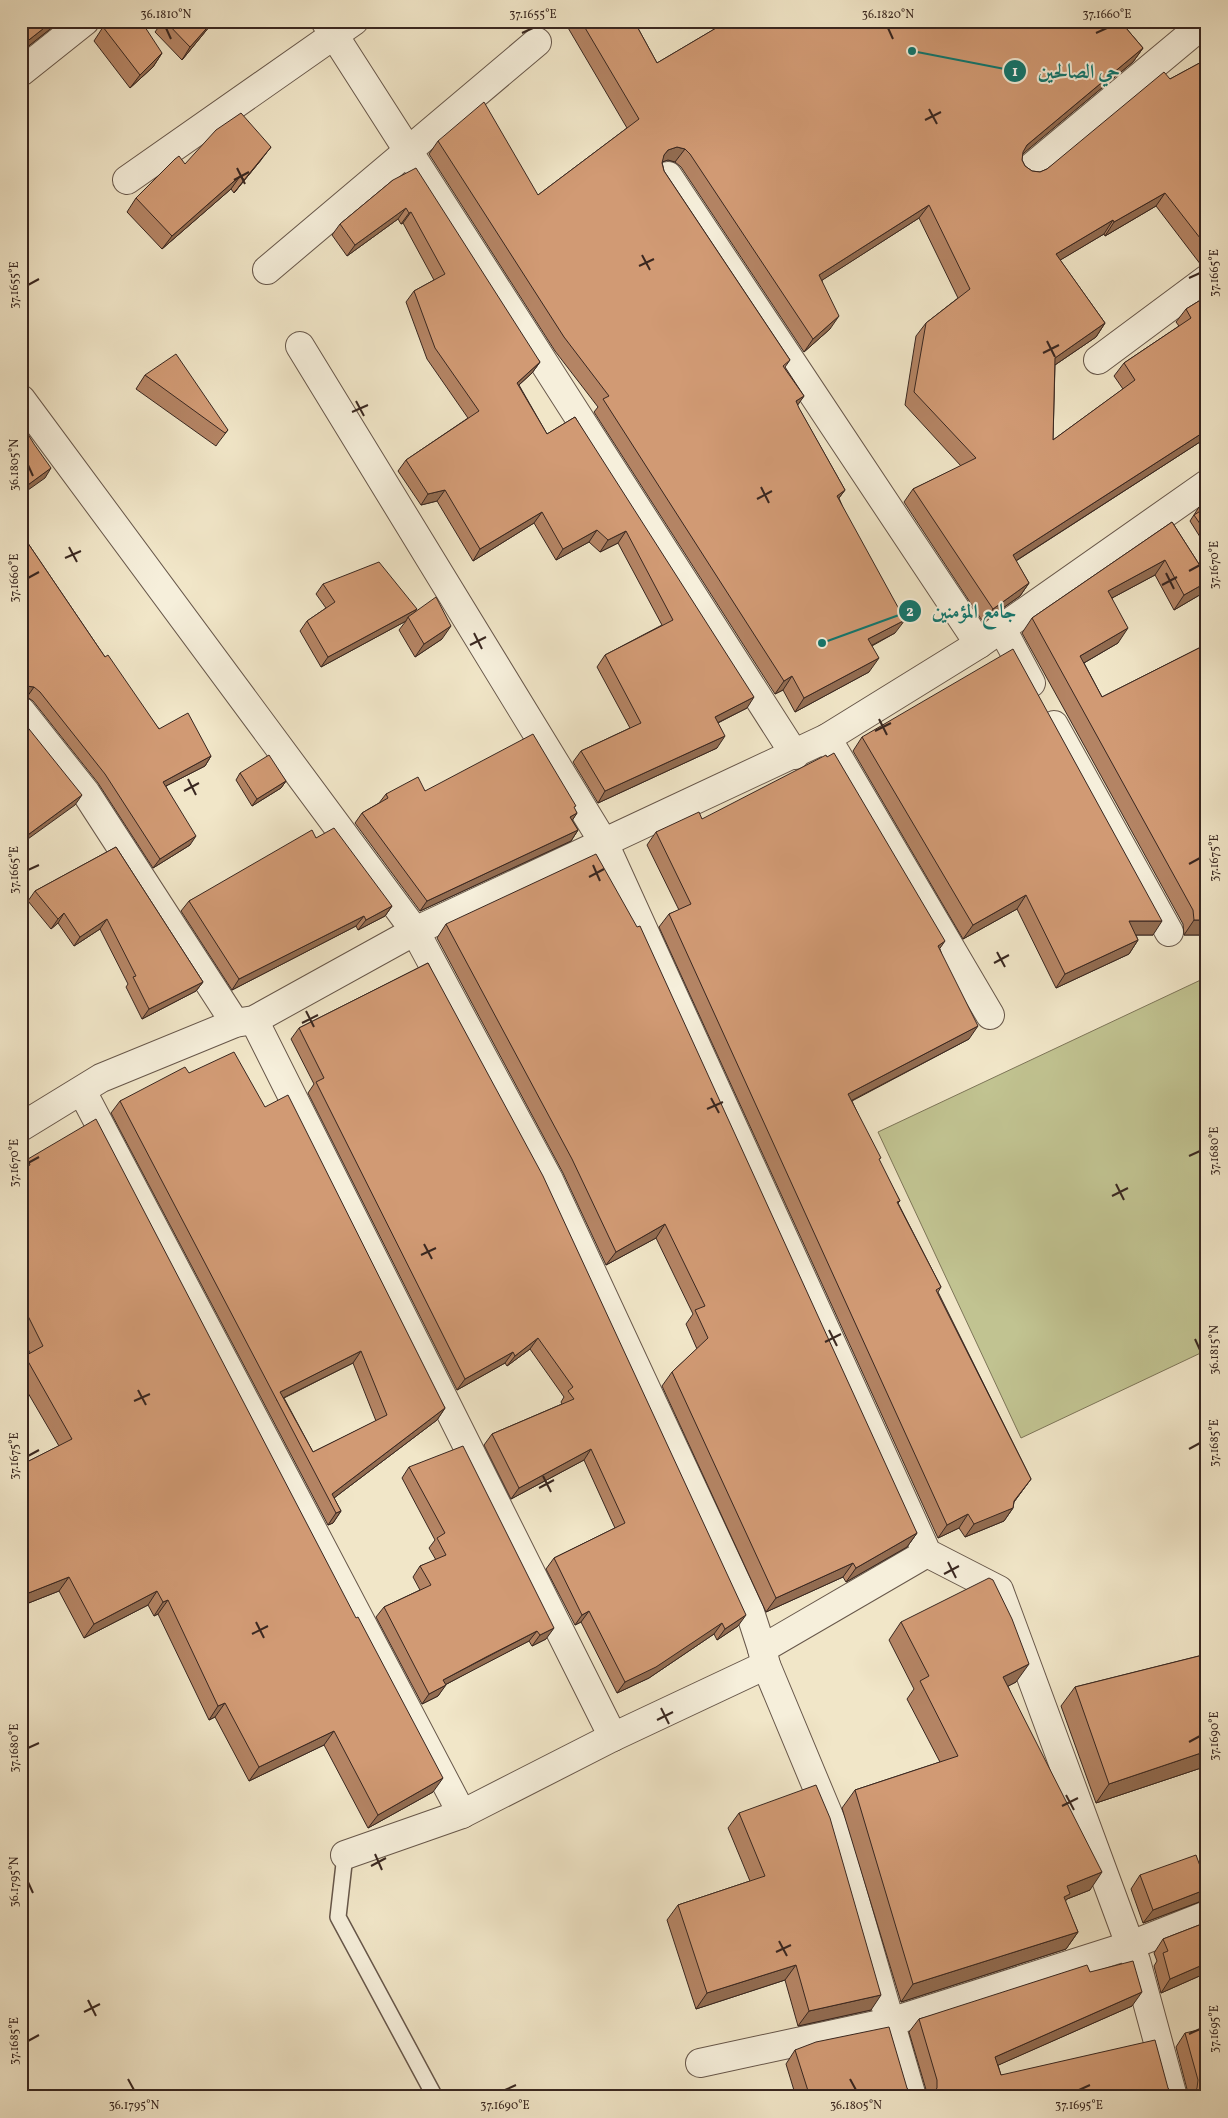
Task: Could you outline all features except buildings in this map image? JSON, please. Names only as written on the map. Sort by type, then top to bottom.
[{"type":"street","points":[[21,72],[85,21]]},
{"type":"street","points":[[127,180],[337,26],[408,152],[795,755]]},
{"type":"street","points":[[1028,170],[1198,32]]},
{"type":"street","points":[[267,270],[537,42]]},
{"type":"street","points":[[668,176],[979,644]]},
{"type":"street","points":[[1098,360],[1207,279]]},
{"type":"street","points":[[300,346],[604,843],[927,1553],[999,1590],[1131,1945],[1173,2097]]},
{"type":"street","points":[[21,398],[415,932],[549,1180],[750,1612],[764,1657],[834,1828],[912,2097]]},
{"type":"street","points":[[21,1127],[82,1092],[101,1078],[244,1022],[415,932],[795,755],[827,738],[979,644],[1207,484]]},
{"type":"street","points":[[1165,512],[1180,537]]},
{"type":"street","points":[[1000,628],[1169,932]]},
{"type":"street","points":[[21,711],[86,793],[244,1022],[613,1737]]},
{"type":"street","points":[[827,738],[990,1016]]},
{"type":"street","points":[[82,1092],[462,1814]]},
{"type":"street","points":[[345,1855],[462,1814],[613,1737],[764,1657],[927,1553]]},
{"type":"street","points":[[700,2063],[890,2022],[1131,1945],[1207,1914]]},
{"type":"lane","points":[[345,1855],[338,1917],[435,2097]]},
{"type":"green space","points":[[1207,977],[1207,1350],[1021,1438],[878,1132]]},
{"type":"place","name":"حي الصالحين","points":[[912,51]]},
{"type":"place","name":"جامع المؤمنين","points":[[822,643]]}]
